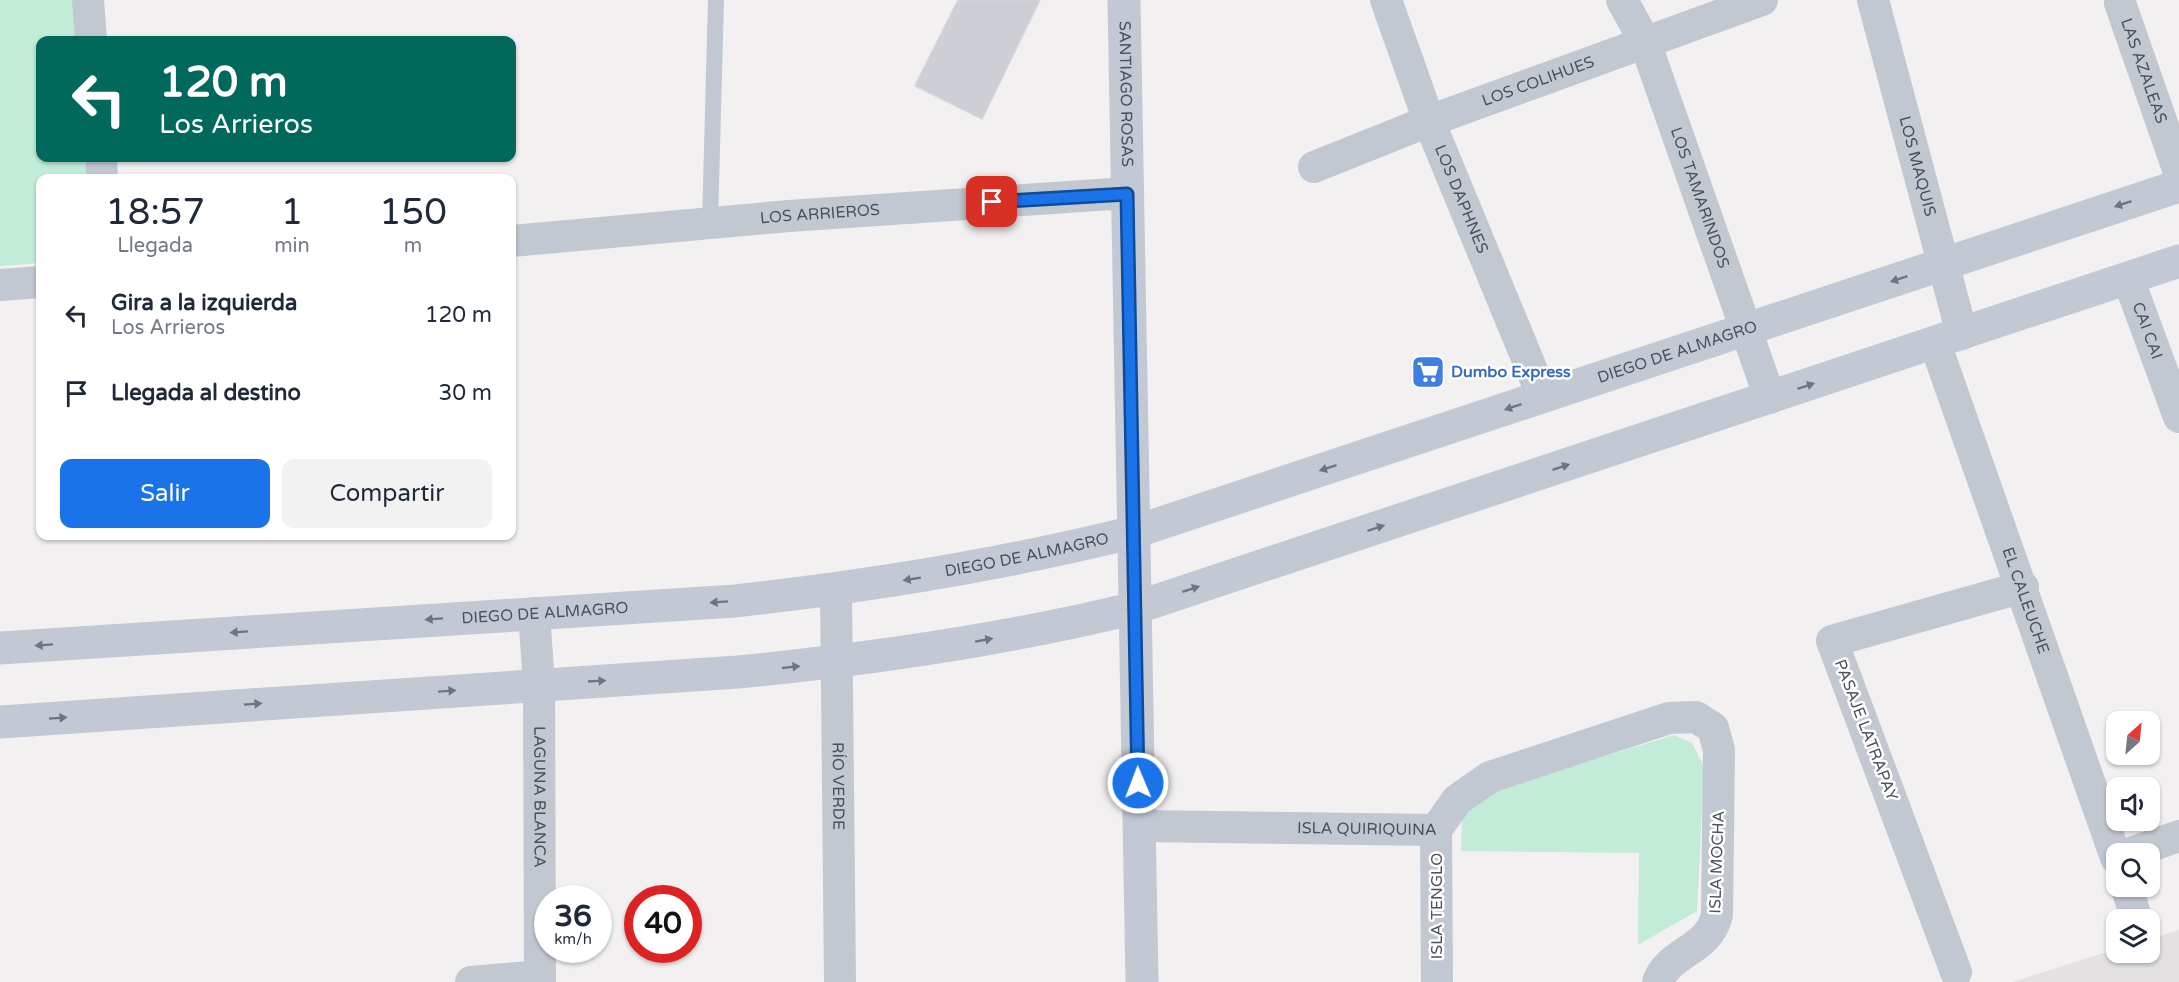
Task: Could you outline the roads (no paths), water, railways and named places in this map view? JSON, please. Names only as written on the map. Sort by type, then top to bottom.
[{"type":"main road","name":"SANTIAGO ROSAS","points":[[1124,0],[1142,982]]},
{"type":"main road","name":"DIEGO DE ALMAGRO","points":[[0,648],[735,601],[836,590],[1028,557],[1134,532],[2179,186]]},
{"type":"main road","points":[[0,722],[738,672],[839,662],[1042,630],[1135,608],[2179,261]]},
{"type":"street","points":[[88,0],[92,36]]},
{"type":"street","name":"LOS DAPHNES","points":[[1386,0],[1429,122],[1543,397]]},
{"type":"street","name":"LOS TAMARINDOS","points":[[1622,0],[1645,42],[1748,329],[1770,398]]},
{"type":"street","name":"LOS COLIHUES","points":[[1314,167],[1429,122],[1762,0]]},
{"type":"street","name":"LOS MAQUIS","points":[[1873,0],[1945,264],[1948,338]]},
{"type":"street","name":"LAS AZALEAS","points":[[2120,3],[2179,172]]},
{"type":"street","name":"LOS ARRIEROS","points":[[516,241],[710,223],[1127,194]]},
{"type":"street","name":"CAI CAI","points":[[2128,278],[2179,417]]},
{"type":"street","points":[[0,285],[36,282]]},
{"type":"street","name":"EL CALEUCHE","points":[[1948,338],[2023,587],[2111,843]]},
{"type":"street","name":"PASAJE LATRAPAY","points":[[1956,972],[1832,641],[2023,587]]},
{"type":"street","name":"RÍO VERDE","points":[[836,590],[839,662],[840,982]]},
{"type":"street","name":"LAGUNA BLANCA","points":[[534,613],[538,684],[540,979]]},
{"type":"street","name":"ISLA QUIRIQUINA","points":[[1139,825],[1436,830],[1457,800],[1490,777],[1669,718],[1684,716],[1706,722]]},
{"type":"street","name":"ISLA MOCHA","points":[[1658,982],[1668,964],[1710,934],[1717,915],[1719,759],[1717,738],[1713,728],[1706,722]]},
{"type":"street","name":"ISLA TENGLO","points":[[1436,830],[1437,982]]},
{"type":"street","points":[[2159,843],[2179,836]]},
{"type":"street","points":[[471,982],[540,979]]},
{"type":"lane","points":[[710,223],[716,0]]},
{"type":"place","name":"Dumbo Express","points":[[1428,372]]}]
